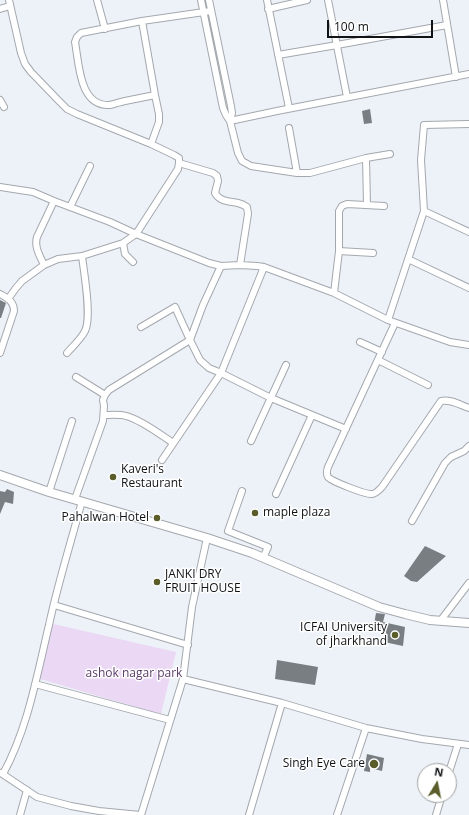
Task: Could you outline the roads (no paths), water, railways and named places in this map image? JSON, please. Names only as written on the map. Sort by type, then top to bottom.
[{"type":"street","points":[[97,0],[105,29]]},
{"type":"street","points":[[202,0],[207,11],[231,106],[232,113],[230,120],[238,153],[242,161],[252,166],[297,173],[310,173],[366,158],[390,154]]},
{"type":"street","points":[[207,11],[209,0]]},
{"type":"street","points":[[266,0],[289,108]]},
{"type":"street","points":[[268,9],[307,0]]},
{"type":"street","points":[[328,0],[347,97]]},
{"type":"street","points":[[443,0],[456,77]]},
{"type":"street","points":[[0,9],[10,3],[25,64],[67,109],[174,155],[179,158],[180,163],[178,169],[136,234],[123,243],[82,256],[58,259],[44,265],[22,281],[8,299]]},
{"type":"street","points":[[155,95],[109,105],[97,102],[87,94],[82,83],[75,42],[76,37],[81,33],[142,21],[207,11]]},
{"type":"street","points":[[142,21],[159,114],[159,122],[150,144]]},
{"type":"street","points":[[278,55],[447,25]]},
{"type":"street","points":[[230,120],[469,74]]},
{"type":"street","points":[[0,100],[4,107]]},
{"type":"street","points":[[388,320],[424,211],[421,160],[424,125],[469,124]]},
{"type":"street","points":[[289,128],[297,173]]},
{"type":"street","points":[[366,158],[367,205]]},
{"type":"street","points":[[180,163],[217,176],[218,181],[215,193],[217,197],[224,201],[241,204],[247,207],[248,214],[240,265]]},
{"type":"street","points":[[70,207],[90,166]]},
{"type":"street","points":[[0,187],[33,192],[208,263],[221,266],[240,265],[264,267],[334,293],[388,320],[450,342],[469,345]]},
{"type":"street","points":[[44,265],[35,243],[54,201]]},
{"type":"street","points":[[334,293],[339,251],[339,211],[342,206],[347,204],[384,206]]},
{"type":"street","points":[[424,211],[469,232]]},
{"type":"street","points":[[123,243],[125,254],[133,262]]},
{"type":"street","points":[[339,251],[373,252]]},
{"type":"street","points":[[67,353],[84,332],[87,324],[88,314],[82,256]]},
{"type":"street","points":[[408,259],[469,288]]},
{"type":"street","points":[[207,538],[192,607],[183,679],[141,815],[99,811],[71,806],[38,797],[2,773],[9,764],[20,736],[35,684],[78,500],[104,415],[103,400],[105,395],[109,390],[190,340],[203,305],[221,266]]},
{"type":"street","points":[[162,460],[221,373],[264,267]]},
{"type":"street","points":[[0,294],[12,301],[14,306],[14,311],[0,353]]},
{"type":"street","points":[[141,327],[176,307],[200,360],[209,368],[271,398],[346,429]]},
{"type":"street","points":[[396,323],[328,467],[328,477],[333,481],[365,494],[377,492],[382,488],[441,401],[446,400],[469,408]]},
{"type":"street","points":[[360,342],[382,352]]},
{"type":"street","points":[[378,360],[428,385]]},
{"type":"street","points":[[251,441],[286,365]]},
{"type":"street","points":[[76,377],[105,395]]},
{"type":"street","points":[[104,415],[120,414],[135,419],[173,443]]},
{"type":"street","points":[[276,494],[312,415]]},
{"type":"street","points":[[49,492],[72,421]]},
{"type":"street","points":[[412,521],[445,463],[451,457],[464,451],[469,446]]},
{"type":"street","points":[[0,476],[252,553],[379,607],[430,620],[469,623]]},
{"type":"street","points":[[242,491],[228,531],[268,547],[263,558]]},
{"type":"street","points":[[441,620],[469,583]]},
{"type":"street","points":[[54,605],[188,645]]},
{"type":"street","points":[[183,679],[282,703],[366,728],[422,739],[469,745]]},
{"type":"street","points":[[35,684],[170,720]]},
{"type":"street","points":[[249,815],[282,703]]},
{"type":"street","points":[[337,815],[366,728]]},
{"type":"street","points":[[452,763],[458,744]]},
{"type":"street","points":[[20,815],[28,790]]},
{"type":"street","points":[[436,815],[440,803]]},
{"type":"place","name":"Kaveri's Restaurant","points":[[113,477]]},
{"type":"place","name":"maple plaza","points":[[255,513]]},
{"type":"place","name":"Pahalwan Hotel","points":[[157,518]]},
{"type":"place","name":"JANKI DRY FRUIT HOUSE","points":[[157,582]]},
{"type":"place","name":"ICFAI University of jharkhand","points":[[395,635]]},
{"type":"place","name":"Singh Eye Care","points":[[374,764]]},
{"type":"park label","name":"ashok nagar park","points":[[134,674]]}]
